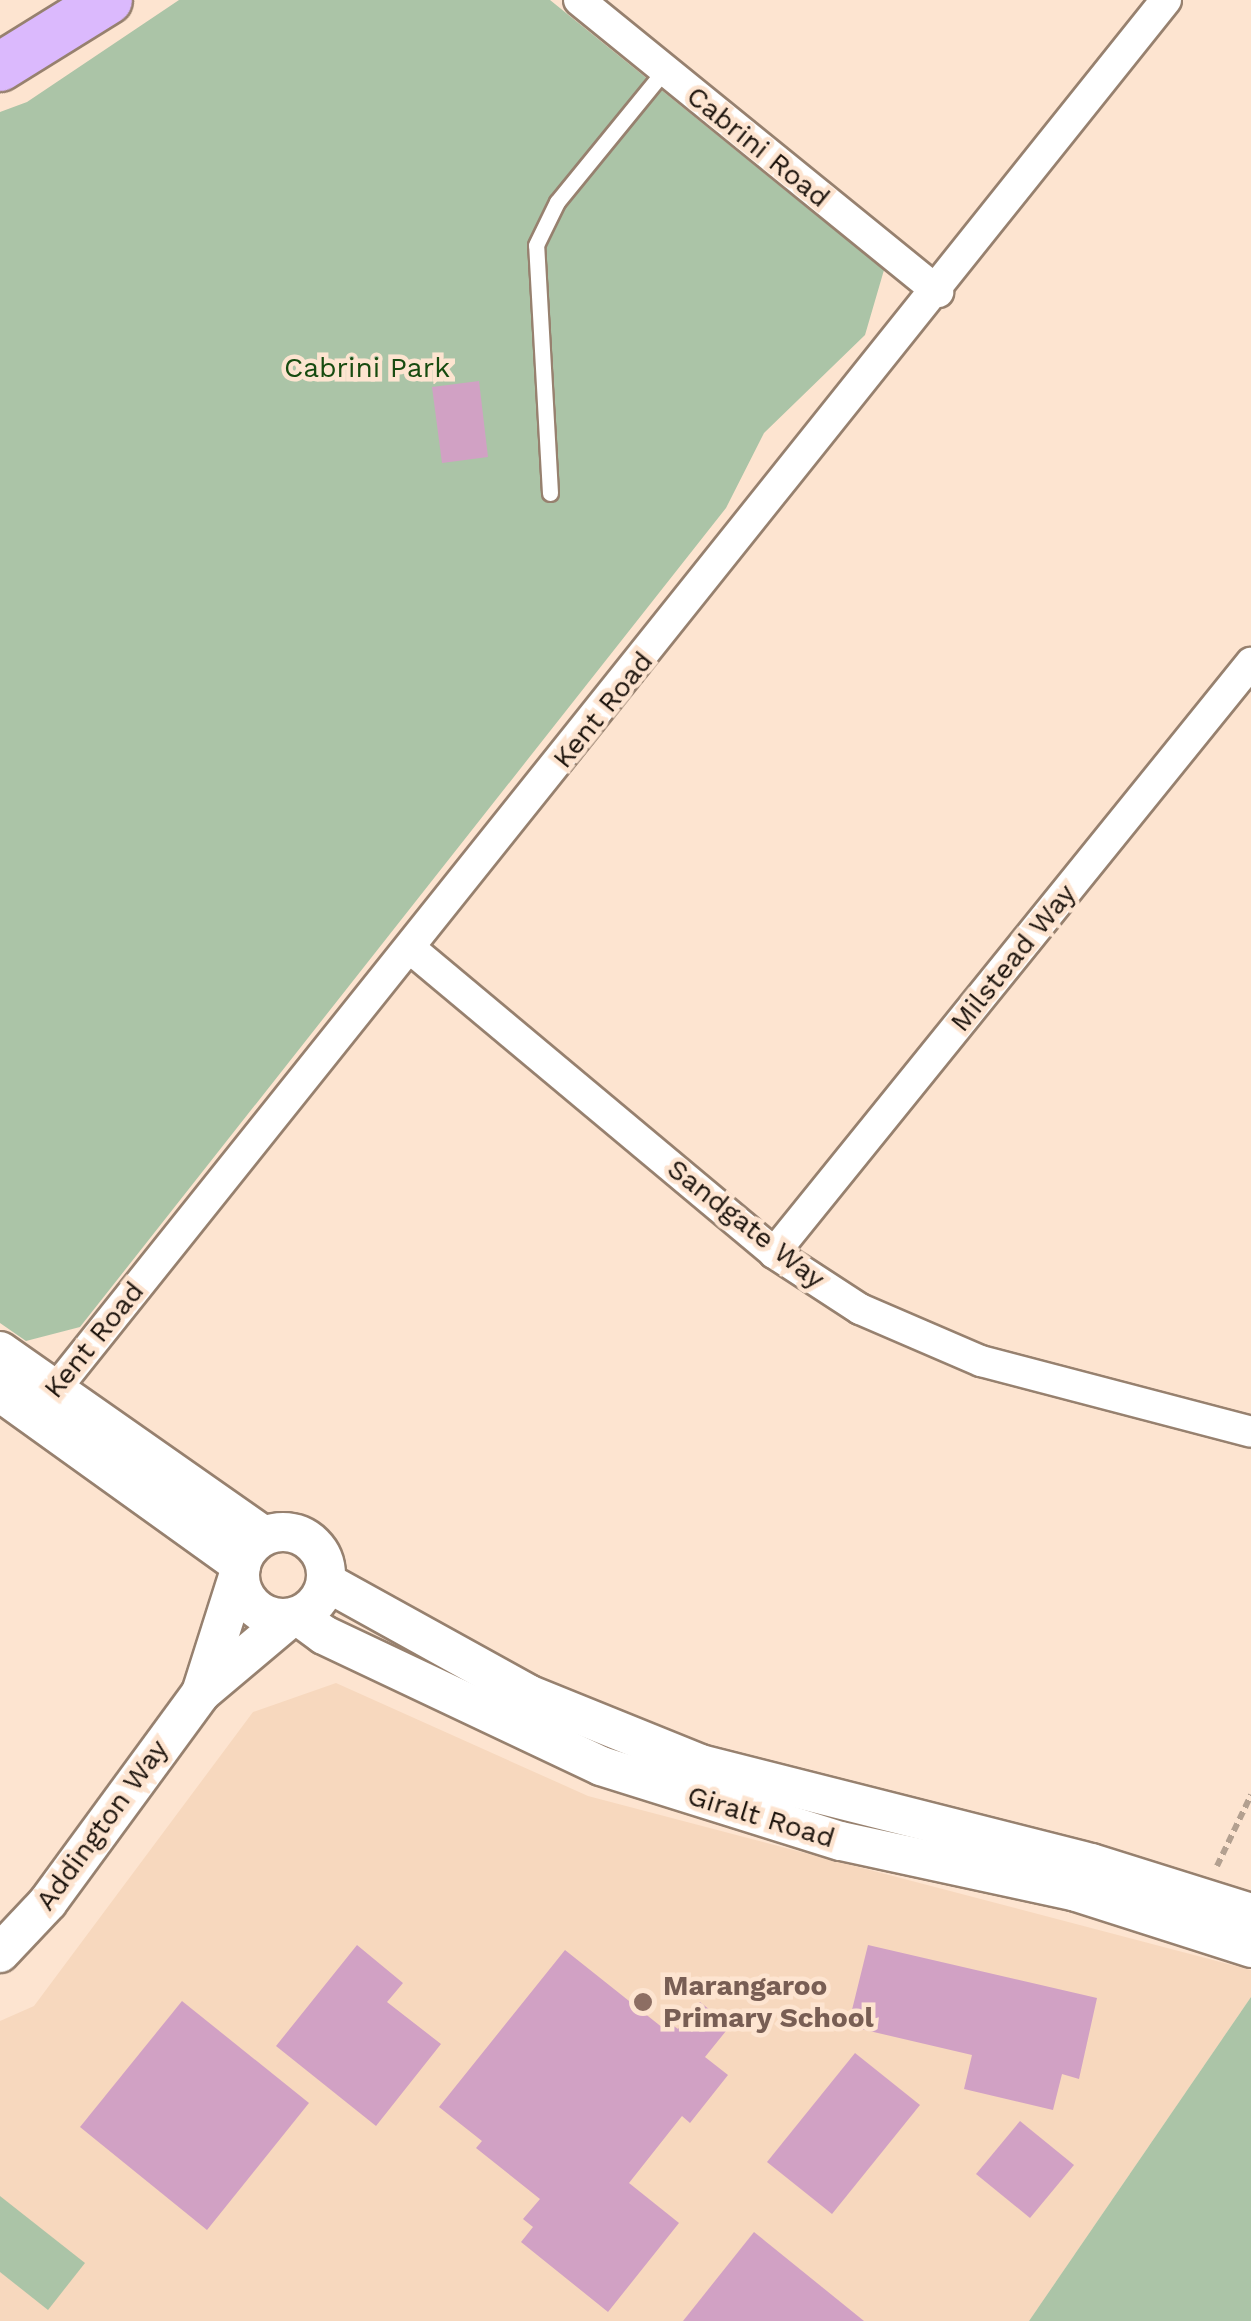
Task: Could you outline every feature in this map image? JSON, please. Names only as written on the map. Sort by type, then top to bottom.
[{"type":"main road","points":[[2,61],[108,0]]},
{"type":"street","name":"Cabrini Road","points":[[580,0],[938,292]]},
{"type":"street","name":"Kent Road","points":[[45,1402],[938,292],[1166,0]]},
{"type":"street","name":"Milstead Way","points":[[774,1253],[1251,663]]},
{"type":"street","name":"Sandgate Way","points":[[411,949],[774,1253],[927,1341],[1251,1432]]},
{"type":"street","points":[[0,1351],[45,1402],[240,1569],[254,1608],[294,1617],[316,1603],[326,1582],[322,1555],[309,1540],[290,1532],[264,1536],[45,1402],[0,1392]]},
{"type":"street","points":[[240,1569],[264,1536]]},
{"type":"street","name":"Addington Way","points":[[201,1693],[240,1569]]},
{"type":"street","name":"Giralt Road","points":[[326,1582],[433,1646],[628,1739],[700,1764],[1091,1863],[1251,1912]]},
{"type":"street","name":"Addington Way","points":[[0,1953],[48,1902],[201,1693],[294,1617]]},
{"type":"street","name":"Giralt Road","points":[[294,1617],[324,1635],[602,1766],[841,1842],[1076,1892],[1251,1948]]},
{"type":"lane","points":[[550,493],[536,245],[557,202],[664,71]]},
{"type":"path","points":[[1216,1869],[1251,1794]]},
{"type":"shaded area","name":"Marangaroo Primary School","points":[[336,1683],[588,1796],[1251,1970],[1251,1997],[1029,2321],[0,2321],[0,2021],[34,2006],[253,1712]]},
{"type":"green space","name":"Cabrini Park","points":[[179,0],[550,0],[884,270],[865,335],[764,433],[726,508],[80,1327],[26,1341],[0,1323],[0,112],[27,102]]},
{"type":"green space","points":[[1251,1997],[1251,2321],[1029,2321]]},
{"type":"green space","points":[[0,2196],[85,2263],[48,2310],[0,2272]]},
{"type":"building","points":[[479,381],[488,457],[442,463],[432,387]]},
{"type":"building","points":[[357,1945],[403,1983],[387,2002],[441,2044],[376,2126],[276,2046]]},
{"type":"building","points":[[868,1945],[1097,1998],[1079,2079],[1062,2074],[1053,2110],[964,2089],[972,2055],[848,2026]]},
{"type":"building","points":[[565,1950],[663,2028],[668,2022],[678,2029],[700,2002],[730,2026],[705,2057],[728,2075],[690,2123],[682,2116],[629,2183],[679,2223],[608,2312],[521,2242],[533,2227],[523,2219],[540,2199],[476,2148],[482,2141],[439,2107]]},
{"type":"building","points":[[182,2001],[309,2103],[207,2230],[80,2127]]},
{"type":"building","points":[[855,2053],[920,2105],[832,2214],[767,2162]]},
{"type":"building","points":[[1020,2121],[1074,2165],[1030,2218],[976,2174]]},
{"type":"building","points":[[754,2232],[864,2321],[683,2321]]},
{"type":"place","name":"Marangaroo Primary School","points":[[643,2002]]}]
